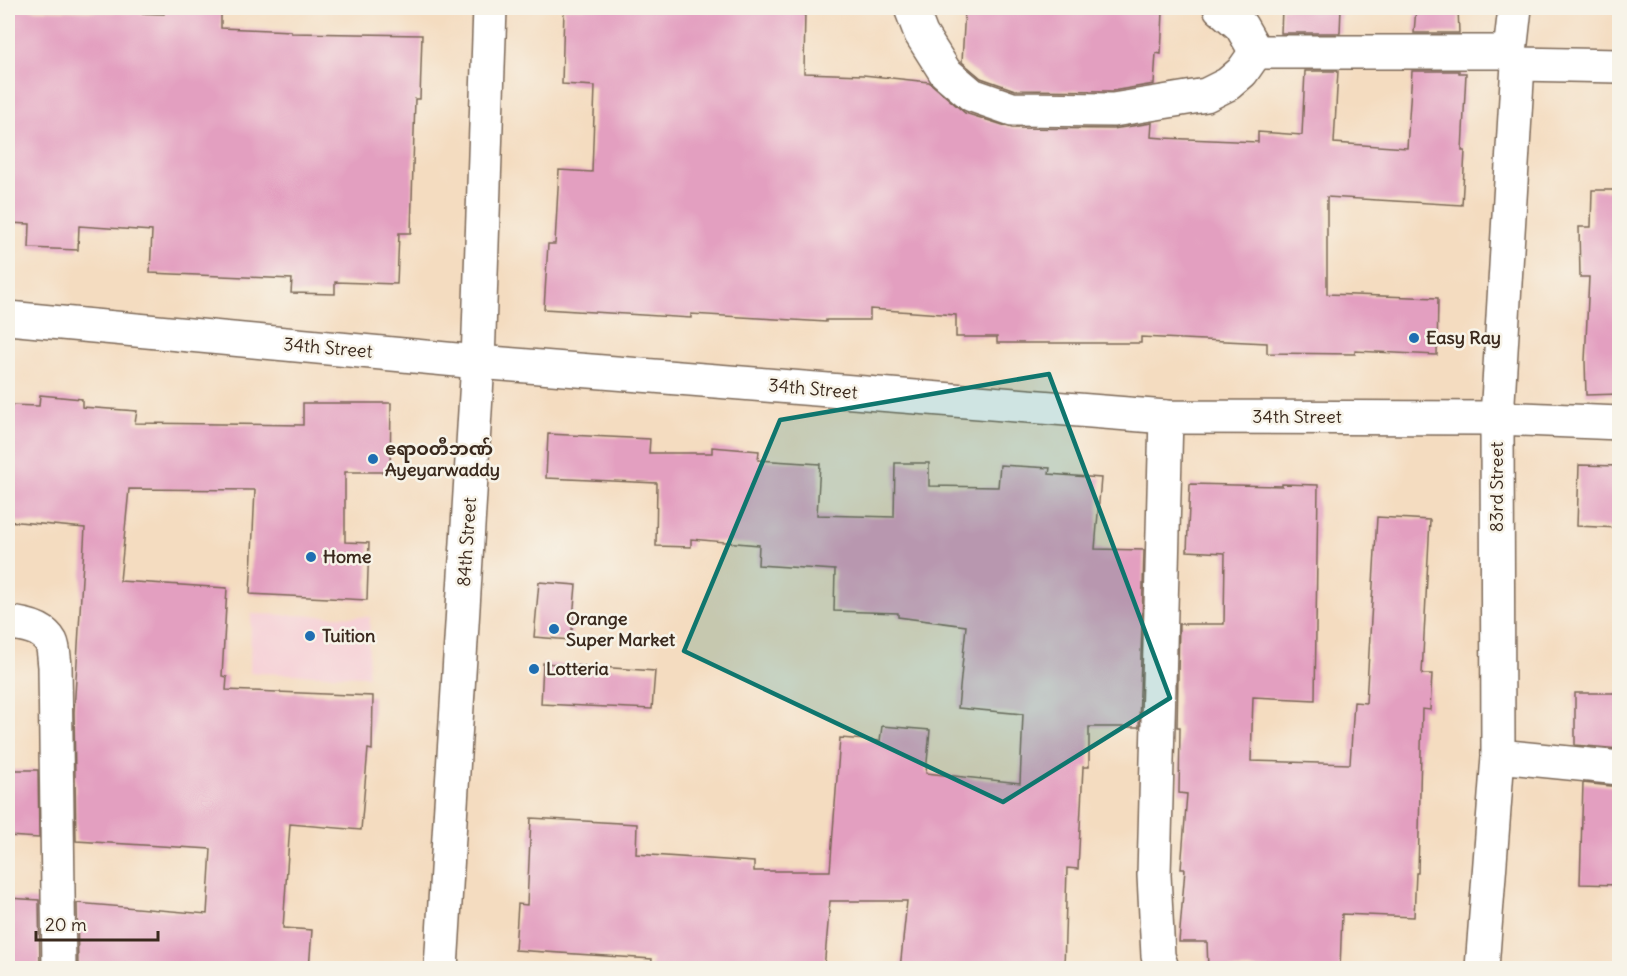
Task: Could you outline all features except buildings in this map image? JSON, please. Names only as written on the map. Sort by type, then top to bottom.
[{"type":"street","name":"84th Street","points":[[441,969],[478,362],[490,8]]},
{"type":"street","points":[[911,8],[921,34],[945,72],[972,95],[1012,109],[1113,110],[1206,95],[1228,84],[1242,72],[1256,52]]},
{"type":"street","points":[[1220,8],[1241,26],[1256,52]]},
{"type":"street","name":"83rd Street","points":[[1482,969],[1498,756],[1497,418],[1515,8]]},
{"type":"street","points":[[1256,52],[1514,58],[1620,66]]},
{"type":"street","name":"34th Street","points":[[8,318],[478,362],[1166,417],[1497,418],[1620,423]]},
{"type":"street","points":[[1162,969],[1158,956],[1154,875],[1166,417]]},
{"type":"street","points":[[8,623],[29,626],[52,642],[55,666],[59,969]]},
{"type":"street","points":[[1498,756],[1620,768]]},
{"type":"highlighted area","points":[[1049,374],[1170,698],[1003,802],[684,651],[780,420]]},
{"type":"shaded area","name":"Tuition","points":[[251,614],[370,617],[368,676],[250,673]]},
{"type":"place","name":"Easy Ray","points":[[1414,338]]},
{"type":"place","name":"ဧရာဝတီဘဏ် Ayeyarwaddy","points":[[373,459]]},
{"type":"place","name":"Home","points":[[311,557]]},
{"type":"place","name":"Orange Super Market","points":[[554,629]]},
{"type":"place","name":"Tuition","points":[[310,636]]},
{"type":"place","name":"Lotteria","points":[[534,669]]}]
